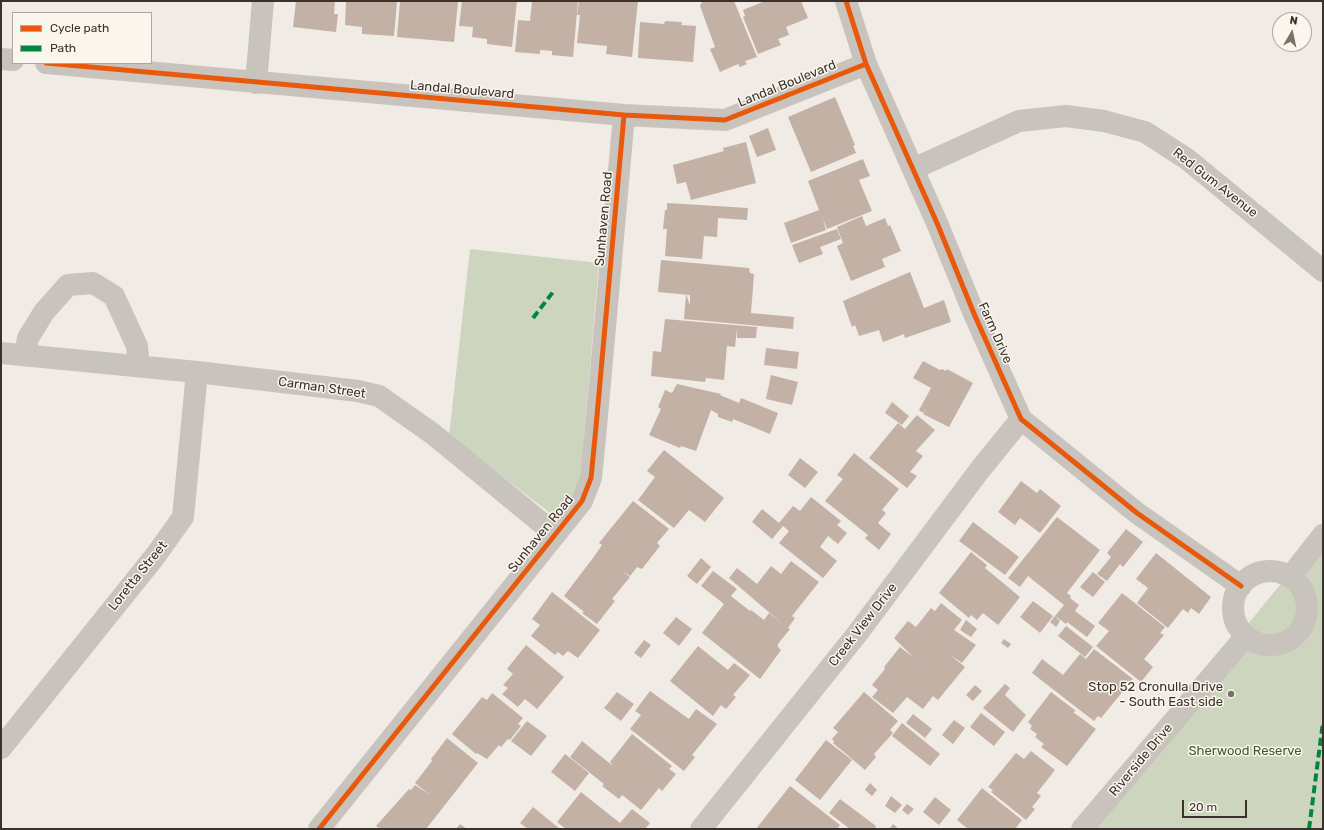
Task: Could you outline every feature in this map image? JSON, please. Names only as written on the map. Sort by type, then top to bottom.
[{"type":"street","points":[[256,83],[262,1]]},
{"type":"street","name":"Farm Drive","points":[[846,1],[866,64],[938,223],[975,316],[1021,419],[1137,513],[1241,586]]},
{"type":"street","points":[[1,59],[12,60]]},
{"type":"street","name":"Landal Boulevard","points":[[56,64],[624,116],[725,120],[866,64]]},
{"type":"street","name":"Sunhaven Road","points":[[319,829],[582,501],[590,478],[624,116]]},
{"type":"street","name":"Red Gum Avenue","points":[[913,169],[1020,122],[1066,116],[1104,121],[1144,132],[1187,159],[1323,271]]},
{"type":"street","points":[[25,355],[28,338],[44,312],[68,285],[93,283],[114,296],[138,346],[138,366]]},
{"type":"street","name":"Carman Street","points":[[1,353],[197,372],[358,391],[379,396],[433,434],[555,534]]},
{"type":"street","name":"Loretta Street","points":[[1,748],[156,555],[183,517],[197,372]]},
{"type":"street","name":"Creek View Drive","points":[[701,829],[857,634],[979,471],[1021,419]]},
{"type":"street","points":[[1290,577],[1323,535]]},
{"type":"street","points":[[1274,572],[1290,577],[1300,586],[1306,598],[1307,611],[1304,624],[1296,635],[1284,642],[1271,645],[1258,643],[1246,636],[1234,617],[1236,596],[1241,586],[1248,578],[1258,573],[1274,572]]},
{"type":"street","name":"Riverside Drive","points":[[1082,829],[1246,636]]},
{"type":"green space","points":[[470,249],[599,263],[584,436],[584,471],[573,497],[554,516],[449,436]]},
{"type":"green space","name":"Sherwood Reserve","points":[[1323,532],[1323,829],[1081,829]]},
{"type":"building","points":[[296,1],[335,1],[334,14],[338,14],[336,32],[293,27]]},
{"type":"building","points":[[346,1],[397,2],[394,36],[362,34],[362,27],[345,25]]},
{"type":"building","points":[[400,1],[458,2],[454,42],[397,37]]},
{"type":"building","points":[[462,1],[517,1],[512,47],[487,44],[487,39],[472,37],[473,27],[459,26]]},
{"type":"building","points":[[532,1],[578,1],[573,57],[552,55],[552,51],[540,50],[540,54],[515,52],[518,20],[530,21]]},
{"type":"building","points":[[579,1],[638,1],[632,57],[606,54],[607,46],[577,43],[580,15],[577,15]]},
{"type":"building","points":[[734,1],[757,57],[745,61],[747,64],[740,67],[738,64],[720,72],[710,49],[715,47],[700,6],[702,2]]},
{"type":"building","points":[[765,1],[801,1],[808,18],[786,27],[789,35],[778,39],[781,45],[758,54],[743,17],[745,16],[743,10]]},
{"type":"building","points":[[665,21],[682,22],[681,25],[696,26],[693,62],[638,58],[640,22],[664,24]]},
{"type":"building","points":[[835,97],[855,145],[853,146],[856,153],[811,172],[788,117]]},
{"type":"building","points":[[768,128],[776,150],[757,157],[749,136]]},
{"type":"building","points":[[746,142],[756,183],[691,200],[686,182],[677,184],[673,165],[724,151],[723,148]]},
{"type":"building","points":[[863,159],[870,176],[859,180],[872,211],[827,229],[823,219],[826,230],[791,243],[784,223],[819,210],[808,181]]},
{"type":"building","points":[[667,203],[748,208],[747,220],[718,218],[717,237],[704,236],[702,259],[665,256],[667,229],[663,229]]},
{"type":"building","points":[[862,216],[866,226],[885,218],[888,226],[890,225],[901,251],[882,259],[885,267],[851,281],[837,246],[843,243],[837,227]]},
{"type":"building","points":[[837,229],[841,239],[820,247],[823,254],[799,263],[792,245]]},
{"type":"building","points":[[661,260],[749,268],[750,273],[754,274],[751,313],[794,317],[793,329],[684,319],[686,295],[658,292]],"holes":[[[686,295],[690,295],[690,305]]]},
{"type":"building","points":[[910,272],[924,308],[944,300],[951,322],[905,338],[904,334],[883,342],[879,330],[859,336],[855,325],[852,327],[843,301]]},
{"type":"building","points":[[665,319],[757,327],[756,338],[737,338],[737,329],[735,347],[727,346],[724,380],[706,378],[705,382],[651,376],[653,351],[661,352]]},
{"type":"building","points":[[766,348],[799,352],[797,369],[764,365]]},
{"type":"building","points":[[923,361],[940,370],[942,369],[946,371],[947,369],[973,383],[949,427],[923,414],[927,407],[923,413],[919,410],[931,388],[913,378]]},
{"type":"building","points":[[771,375],[798,382],[792,405],[766,399]]},
{"type":"building","points":[[677,384],[721,394],[720,395],[739,403],[741,398],[778,413],[770,434],[733,419],[732,422],[718,417],[718,414],[711,410],[696,451],[681,446],[680,448],[649,435],[661,409],[658,407],[665,390],[672,393]]},
{"type":"building","points":[[892,402],[909,416],[902,425],[885,413]]},
{"type":"building","points":[[917,415],[935,430],[916,451],[923,456],[910,472],[917,476],[907,488],[869,458],[898,423],[905,429]]},
{"type":"building","points":[[664,450],[724,498],[705,522],[689,510],[674,528],[638,500],[655,477],[647,471]]},
{"type":"building","points":[[854,453],[899,489],[882,510],[886,513],[878,523],[891,534],[879,550],[865,538],[868,535],[825,501],[843,479],[837,475]]},
{"type":"building","points":[[800,458],[818,472],[805,488],[788,475]]},
{"type":"building","points":[[1021,481],[1037,493],[1040,489],[1061,506],[1040,533],[1020,518],[1015,525],[998,512]]},
{"type":"building","points":[[811,497],[841,521],[837,525],[847,533],[838,544],[828,536],[820,547],[837,561],[823,578],[779,543],[789,531],[783,526],[772,539],[752,522],[762,509],[779,523],[793,506],[800,511]]},
{"type":"building","points":[[633,501],[669,529],[657,543],[660,546],[642,569],[637,567],[630,576],[621,570],[630,577],[612,599],[615,601],[597,624],[582,613],[584,612],[564,596],[602,545],[599,543]]},
{"type":"building","points":[[1057,517],[1100,550],[1067,593],[1071,596],[1070,598],[1079,605],[1075,611],[1095,626],[1087,637],[1067,622],[1066,624],[1055,616],[1060,621],[1056,627],[1050,622],[1064,605],[1028,576],[1020,587],[1008,578]]},
{"type":"building","points":[[973,522],[1019,557],[1005,575],[959,541]]},
{"type":"building","points":[[1126,529],[1143,542],[1123,567],[1120,564],[1107,581],[1097,574],[1111,557],[1107,553]]},
{"type":"building","points":[[971,552],[987,565],[985,568],[1020,597],[998,625],[983,613],[977,620],[971,615],[969,618],[939,593]]},
{"type":"building","points":[[1156,553],[1211,597],[1199,614],[1191,608],[1188,613],[1183,609],[1168,628],[1137,603],[1148,588],[1136,579]]},
{"type":"building","points":[[701,558],[711,567],[697,584],[687,576]]},
{"type":"building","points":[[791,561],[819,582],[792,616],[795,618],[788,628],[790,629],[778,644],[778,647],[781,650],[760,679],[702,633],[724,604],[701,586],[713,571],[737,589],[731,596],[750,611],[751,610],[764,620],[769,613],[785,626],[729,578],[737,568],[757,584],[771,566],[781,574]]},
{"type":"building","points":[[1093,572],[1105,582],[1093,597],[1080,587]]},
{"type":"building","points":[[552,592],[600,630],[578,658],[568,651],[563,656],[558,652],[555,655],[531,636],[540,625],[532,619]]},
{"type":"building","points":[[1122,593],[1165,627],[1160,633],[1164,635],[1144,659],[1153,667],[1141,682],[1096,646],[1109,631],[1098,623]]},
{"type":"building","points":[[1033,601],[1053,616],[1040,633],[1020,617]]},
{"type":"building","points":[[941,603],[962,620],[954,630],[976,645],[962,663],[949,654],[965,667],[938,700],[933,696],[923,709],[907,697],[893,713],[872,697],[878,690],[872,685],[900,647],[914,658],[894,638],[908,621],[916,627],[931,608],[935,611]]},
{"type":"building","points":[[676,617],[692,629],[679,646],[663,633]]},
{"type":"building","points":[[966,620],[977,629],[971,637],[960,630]]},
{"type":"building","points":[[1066,626],[1093,647],[1085,657],[1058,636]]},
{"type":"building","points":[[1004,639],[1011,644],[1008,648],[1001,643]]},
{"type":"building","points":[[644,640],[651,645],[641,658],[634,653]]},
{"type":"building","points":[[526,645],[564,677],[537,709],[525,699],[518,707],[502,694],[508,688],[503,685],[513,674],[507,669]]},
{"type":"building","points":[[698,646],[728,670],[734,663],[750,675],[733,695],[736,697],[726,709],[721,705],[713,716],[670,681]]},
{"type":"building","points":[[1094,649],[1133,679],[1101,718],[1098,716],[1094,721],[1032,673],[1042,659],[1063,675],[1080,654],[1086,659]]},
{"type":"building","points":[[1005,684],[1010,688],[1005,695],[1026,715],[1013,732],[983,708]]},
{"type":"building","points":[[975,685],[982,691],[973,701],[966,695]]},
{"type":"building","points":[[650,691],[689,719],[696,709],[717,724],[692,755],[695,757],[684,771],[630,729],[641,715],[635,711]]},
{"type":"building","points":[[617,692],[634,704],[621,721],[604,708]]},
{"type":"building","points":[[864,692],[898,721],[890,730],[893,733],[874,754],[876,757],[865,770],[833,743],[834,741],[832,739],[838,732],[833,728]]},
{"type":"building","points":[[1051,692],[1076,711],[1073,712],[1096,729],[1067,766],[1041,747],[1044,744],[1035,737],[1037,734],[1030,729],[1032,726],[1028,722]]},
{"type":"building","points":[[492,693],[523,718],[518,724],[521,726],[510,740],[508,739],[501,747],[499,745],[487,759],[477,753],[476,754],[452,734],[482,697],[487,700]]},
{"type":"building","points":[[981,713],[1005,732],[994,746],[970,727]]},
{"type":"building","points":[[913,714],[932,729],[925,738],[906,723]]},
{"type":"building","points":[[954,720],[965,728],[953,744],[942,735]]},
{"type":"building","points":[[527,721],[547,736],[531,756],[511,741]]},
{"type":"building","points":[[902,723],[940,754],[930,766],[892,736]]},
{"type":"building","points":[[632,734],[672,766],[669,769],[676,774],[662,791],[659,788],[641,810],[622,795],[619,799],[602,786],[604,784],[570,757],[582,741],[613,766],[610,762]]},
{"type":"building","points":[[447,738],[478,763],[426,829],[380,829],[376,826],[409,789],[411,790],[415,785],[430,795],[415,783]]},
{"type":"building","points":[[826,740],[852,760],[820,800],[795,780]]},
{"type":"building","points":[[1031,751],[1055,770],[1037,793],[1041,796],[1032,807],[1035,809],[1026,820],[991,792],[993,790],[988,787],[1016,753],[1024,759]]},
{"type":"building","points":[[565,754],[589,773],[575,791],[551,772]]},
{"type":"building","points":[[870,783],[877,790],[872,796],[865,790]]},
{"type":"building","points":[[790,786],[840,825],[837,829],[756,829]]},
{"type":"building","points":[[982,788],[1022,820],[1015,829],[968,829],[957,820]]},
{"type":"building","points":[[581,792],[620,823],[632,809],[650,823],[645,829],[566,829],[557,822]]},
{"type":"building","points":[[891,796],[902,805],[895,813],[885,806]]},
{"type":"building","points":[[935,797],[951,810],[939,825],[923,812]]},
{"type":"building","points":[[840,799],[876,826],[875,829],[850,829],[829,813]]},
{"type":"building","points":[[907,804],[914,809],[908,815],[902,810]]},
{"type":"building","points":[[533,807],[560,829],[528,829],[520,823]]},
{"type":"building","points":[[460,824],[467,829],[456,829]]},
{"type":"building","points":[[893,824],[899,829],[889,829]]},
{"type":"marked path","points":[[533,318],[553,292]]},
{"type":"marked path","points":[[1309,829],[1323,722]]},
{"type":"cycle path","points":[[846,1],[866,64],[937,223],[975,316],[1021,419],[1137,513],[1241,586]]},
{"type":"cycle path","points":[[57,64],[624,115],[725,120],[866,64]]},
{"type":"cycle path","points":[[319,829],[582,501],[591,478],[624,115]]},
{"type":"place","name":"Stop 52 Cronulla Drive - South East side","points":[[1231,694]]}]
